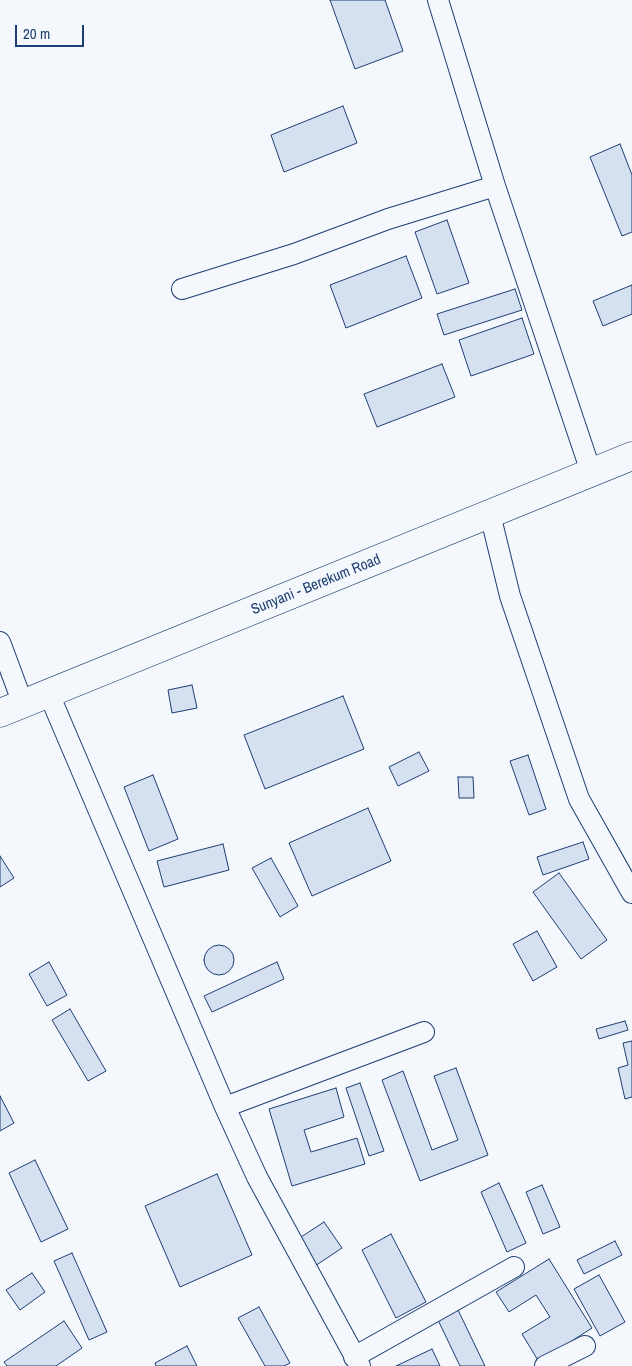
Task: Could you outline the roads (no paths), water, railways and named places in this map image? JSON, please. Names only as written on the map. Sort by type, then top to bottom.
[{"type":"main road","name":"Sunyani - Berekum Road","points":[[12,709],[632,456]]},
{"type":"street","points":[[438,0],[495,186],[591,472]]},
{"type":"street","points":[[182,289],[294,254],[388,219],[495,186]]},
{"type":"street","points":[[490,514],[510,596],[579,799],[632,893]]},
{"type":"street","points":[[0,642],[12,709]]},
{"type":"street","points":[[49,694],[225,1107],[257,1177],[357,1361],[514,1267]]},
{"type":"street","points":[[225,1107],[424,1032]]},
{"type":"street","points":[[545,1366],[585,1346]]}]
